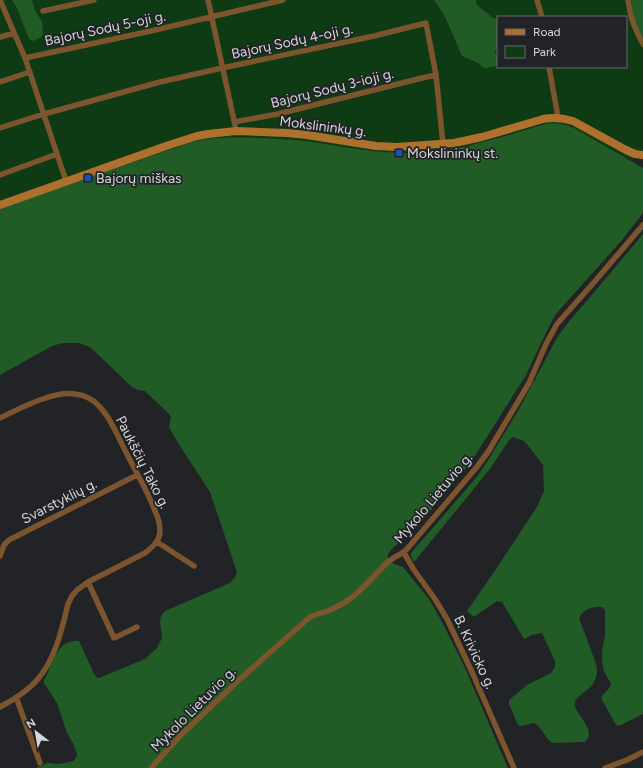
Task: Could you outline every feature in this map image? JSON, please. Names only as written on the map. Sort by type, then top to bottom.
[{"type":"street","points":[[0,0],[25,58],[66,181]]},
{"type":"street","points":[[43,11],[94,0]]},
{"type":"street","points":[[208,0],[236,131]]},
{"type":"street","name":"Bajorų Sodų 5-oji g.","points":[[25,58],[151,31],[283,0]]},
{"type":"street","points":[[537,0],[542,16]]},
{"type":"street","points":[[628,0],[632,22],[643,44]]},
{"type":"street","name":"Bajorų Sodų 4-oji g.","points":[[0,128],[44,114],[160,82],[366,38],[426,23],[436,75],[443,144]]},
{"type":"street","points":[[0,37],[14,33]]},
{"type":"street","points":[[549,68],[558,117]]},
{"type":"street","points":[[0,82],[30,72]]},
{"type":"street","name":"Bajorų Sodų 3-ioji g.","points":[[234,122],[278,114],[436,75]]},
{"type":"street","name":"Mokslininkų g.","points":[[0,205],[197,136],[236,131],[307,135],[386,147],[454,143],[482,137],[543,119],[558,117],[573,121],[626,150],[635,154],[643,155]]},
{"type":"street","points":[[0,175],[57,154]]},
{"type":"street","name":"Mykolo Lietuvio g.","points":[[151,768],[180,736],[240,679],[304,622],[310,617],[325,612],[347,600],[388,562],[412,545],[488,452],[529,383],[546,344],[557,324],[643,225]]},
{"type":"street","name":"Paukščių Tako g.","points":[[0,418],[53,396],[71,393],[86,397],[98,404],[108,418],[156,511],[160,532],[157,542]]},
{"type":"street","name":"Svarstyklių g.","points":[[0,556],[4,545],[9,540],[137,475]]},
{"type":"street","points":[[0,707],[16,698],[27,689],[37,680],[47,666],[52,657],[68,604],[77,590],[88,582],[145,553],[157,542],[194,566]]},
{"type":"street","name":"B. Krivicko g.","points":[[404,552],[414,570],[435,599],[447,619],[514,768]]},
{"type":"street","points":[[88,582],[114,638],[137,627]]},
{"type":"street","points":[[16,698],[40,763]]},
{"type":"street","points":[[605,768],[643,752]]},
{"type":"green space","points":[[0,0],[12,0],[17,8],[42,22],[35,10],[32,0],[434,0],[439,6],[446,20],[462,56],[478,63],[484,68],[497,65],[497,68],[627,68],[627,16],[497,16],[497,19],[493,18],[477,5],[476,0],[631,0],[632,13],[643,40],[643,153],[640,153],[633,162],[574,128],[545,124],[474,145],[400,154],[302,141],[246,137],[217,137],[195,141],[0,208]]},
{"type":"green space","points":[[12,0],[32,0],[35,10],[42,22],[43,34],[40,38],[33,41],[29,39],[17,8]]},
{"type":"green space","points":[[434,0],[476,0],[477,5],[493,18],[497,19],[497,47],[495,51],[497,66],[484,68],[478,63],[462,56],[439,6]]},
{"type":"green space","points":[[631,0],[643,0],[643,40],[635,21]]},
{"type":"green space","points":[[555,123],[574,128],[643,168],[643,213],[622,240],[555,315],[526,375],[473,459],[422,521],[388,554],[388,559],[394,564],[403,567],[429,599],[442,622],[465,668],[508,768],[36,768],[47,763],[59,764],[73,761],[77,754],[67,733],[57,703],[44,683],[54,658],[61,647],[72,641],[79,641],[94,674],[99,678],[145,659],[157,648],[162,638],[160,621],[161,616],[165,611],[230,583],[237,572],[210,492],[169,427],[171,418],[169,414],[145,391],[132,387],[90,347],[79,343],[63,343],[52,346],[0,375],[0,208],[203,139],[236,137],[288,139],[376,151],[419,153],[474,144],[545,124]]},
{"type":"green space","points":[[643,234],[643,714],[619,726],[616,725],[601,698],[611,684],[604,671],[602,661],[605,634],[605,610],[602,607],[595,607],[583,612],[579,618],[597,669],[596,678],[593,684],[576,699],[575,703],[577,710],[588,729],[588,738],[585,742],[552,743],[534,723],[520,726],[518,725],[509,704],[509,700],[527,685],[551,673],[555,667],[555,661],[542,633],[532,635],[524,639],[502,602],[497,601],[474,617],[467,611],[537,507],[544,491],[543,465],[524,441],[513,437],[509,440],[490,469],[414,562],[411,553],[475,479],[487,462],[519,409],[558,336]]},
{"type":"place","name":"Mokslininkų st.","points":[[399,153]]},
{"type":"place","name":"Bajorų miškas","points":[[88,178]]}]
